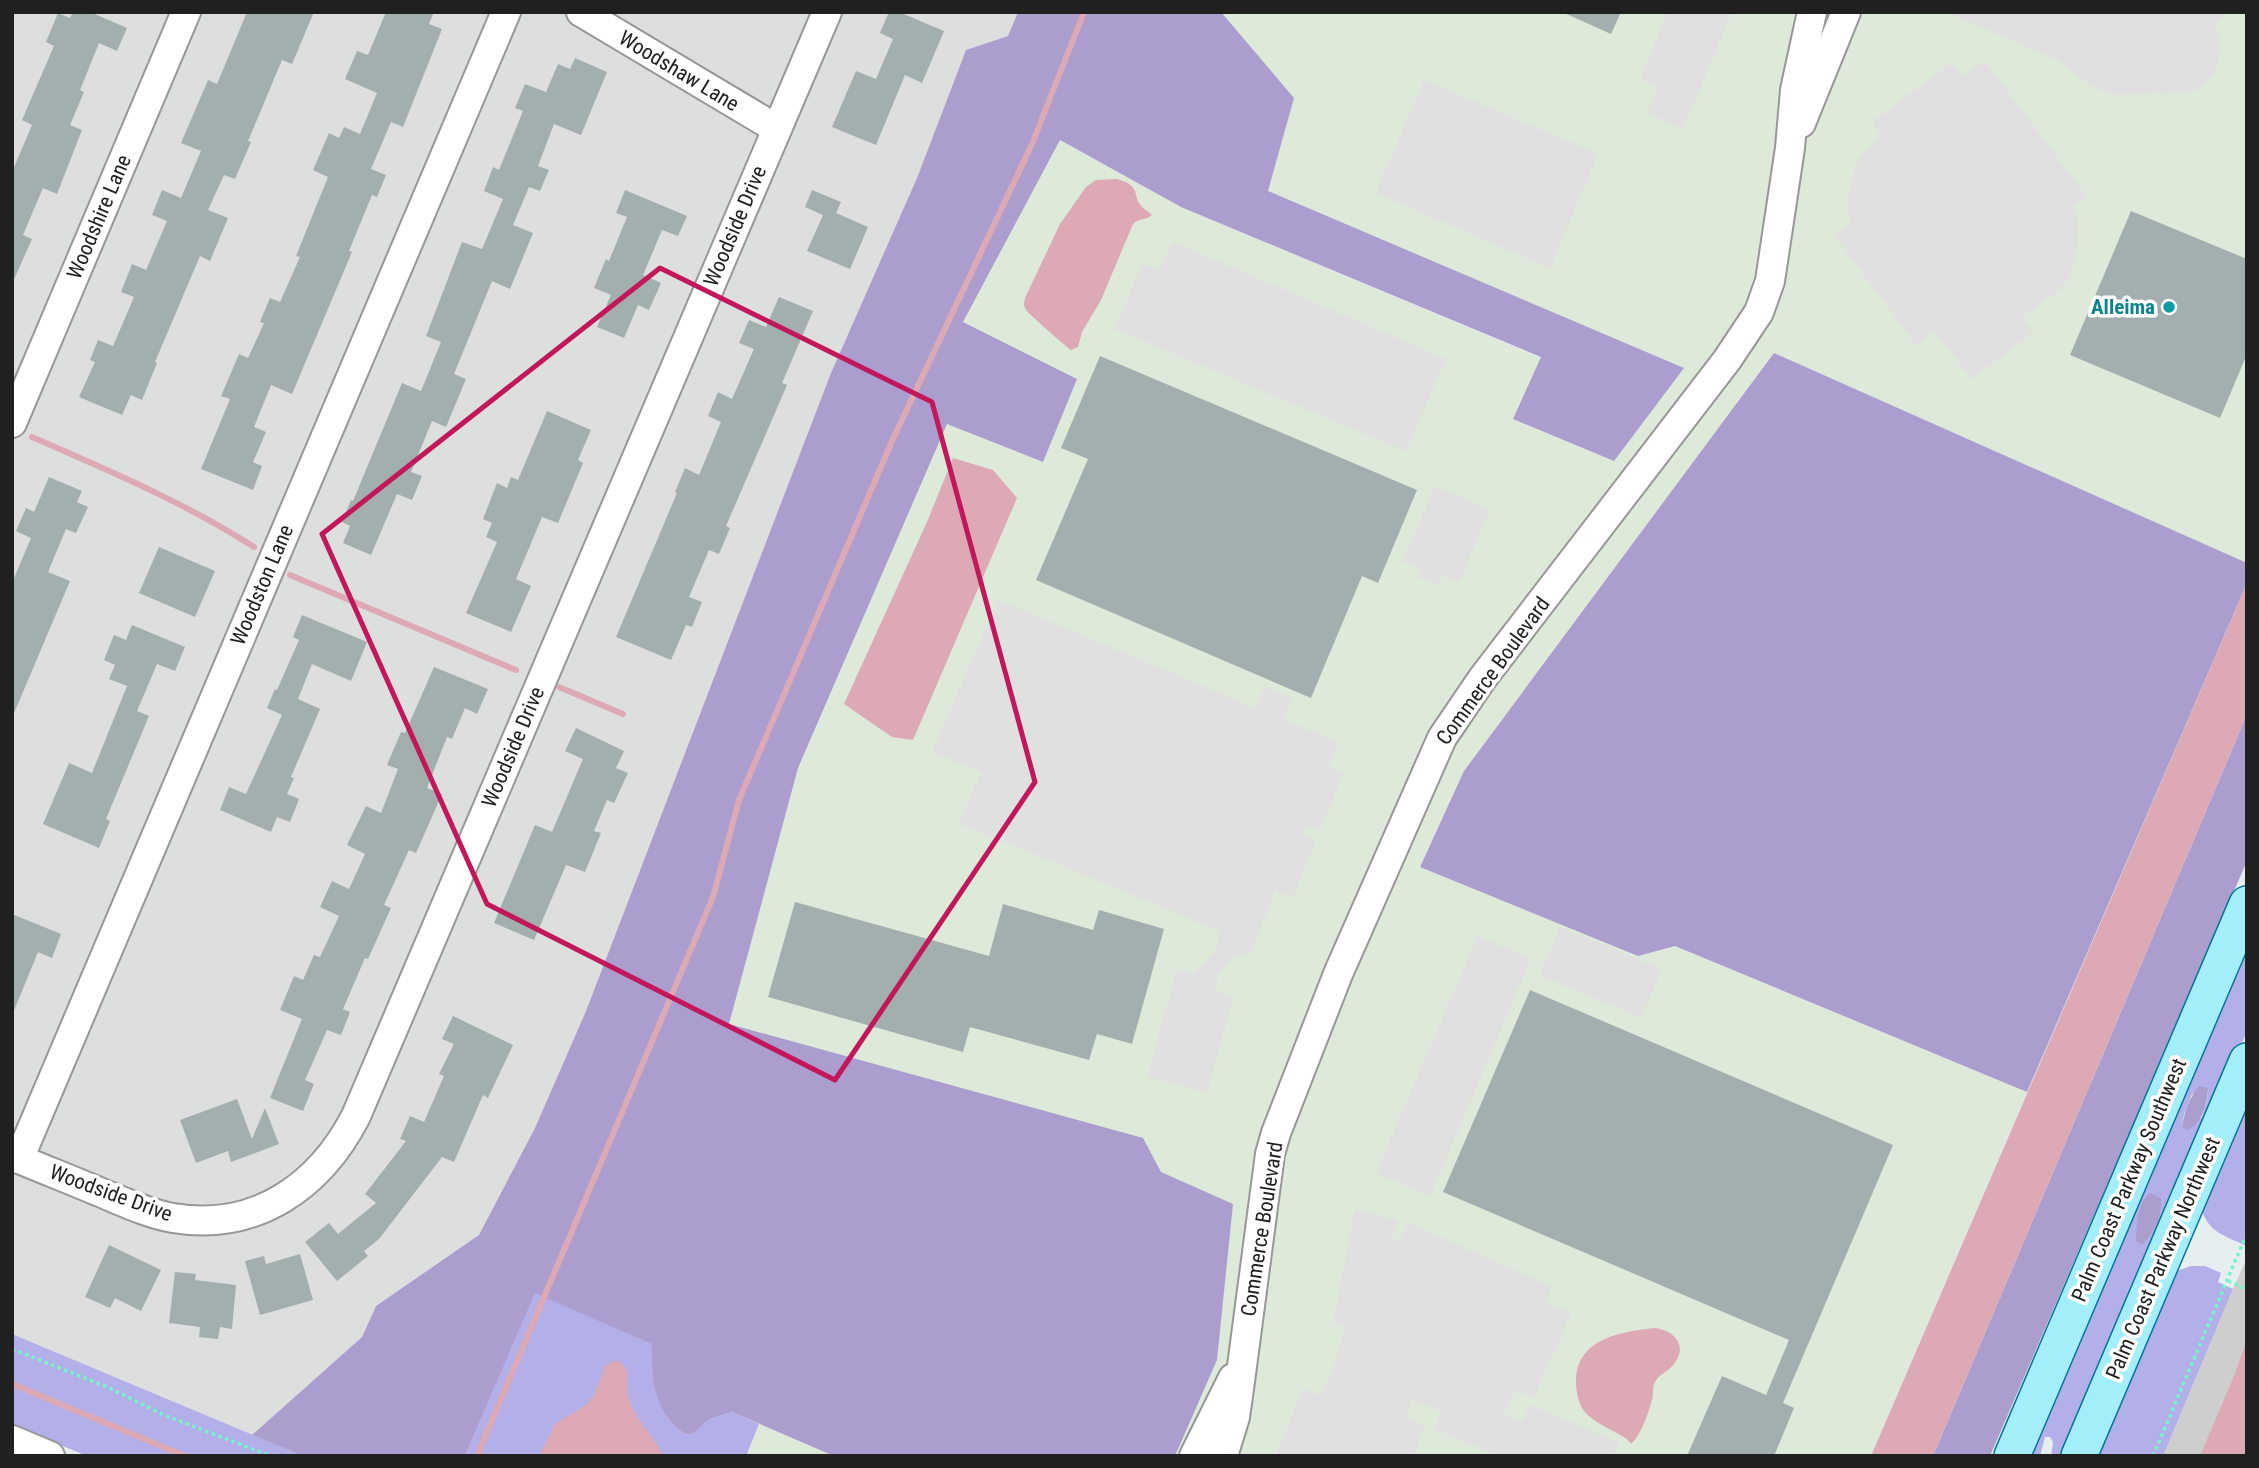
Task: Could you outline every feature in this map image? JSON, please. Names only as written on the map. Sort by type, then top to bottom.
[{"type":"main road","name":"Palm Coast Parkway Southwest","points":[[2012,1456],[2247,904]]},
{"type":"main road","name":"Palm Coast Parkway Northwest","points":[[2079,1456],[2247,1061]]},
{"type":"street","name":"Woodshire Lane","points":[[12,422],[186,12]]},
{"type":"street","name":"Woodston Lane","points":[[16,1157],[506,12]]},
{"type":"street","name":"Woodshaw Lane","points":[[581,12],[776,129]]},
{"type":"street","name":"Woodside Drive","points":[[16,1157],[147,1211],[174,1218],[210,1219],[246,1214],[280,1200],[302,1186],[321,1169],[339,1147],[356,1116],[827,12]]},
{"type":"street","points":[[1790,148],[1795,90],[1811,12]]},
{"type":"street","points":[[1790,148],[1846,12]]},
{"type":"street","name":"Commerce Boulevard","points":[[1223,1456],[1235,1417],[1265,1186],[1276,1133],[1335,981],[1433,757],[1454,719],[1727,360],[1759,312],[1770,281],[1790,148]]},
{"type":"street","name":"Commerce Boulevard","points":[[1194,1456],[1242,1360]]},
{"type":"street","points":[[12,1440],[50,1456]]},
{"type":"path","points":[[2153,1456],[2247,1233]]},
{"type":"path","points":[[2229,1278],[2247,1289]]},
{"type":"path","points":[[12,1349],[107,1387],[164,1415],[271,1456]]},
{"type":"highlighted area","points":[[660,268],[932,402],[1035,782],[835,1080],[487,904],[322,534]]},
{"type":"shaded area","points":[[12,12],[1018,12],[1008,36],[966,50],[917,178],[831,373],[586,1011],[535,1128],[479,1235],[376,1306],[362,1337],[252,1435],[12,1334]]},
{"type":"shaded area","points":[[1018,12],[1221,12],[1294,98],[1268,191],[1684,368],[1614,461],[1513,419],[1541,357],[1181,207],[1060,140],[963,322],[1077,379],[1043,462],[947,424],[798,768],[729,1024],[1143,1138],[1161,1172],[1233,1204],[1217,1360],[1175,1456],[834,1456],[732,1412],[709,1420],[694,1433],[685,1433],[667,1417],[658,1398],[653,1377],[651,1344],[535,1293],[465,1456],[303,1456],[252,1435],[362,1337],[376,1306],[479,1235],[535,1128],[586,1011],[831,373],[917,178],[966,50],[1008,36]]},
{"type":"shaded area","points":[[1221,12],[2247,12],[2247,563],[1774,353],[1464,771],[1420,866],[1638,956],[1675,946],[2027,1092],[1871,1456],[1175,1456],[1217,1360],[1232,1204],[1161,1172],[729,1024],[798,768],[947,423],[1043,462],[1076,379],[962,323],[1059,140],[1181,207],[1541,358],[1683,368],[1268,191],[1294,98]]},
{"type":"shaded area","points":[[1668,12],[1732,12],[1683,129],[1647,113],[1658,87],[1640,79]]},
{"type":"shaded area","points":[[1946,12],[2225,12],[2216,25],[2221,52],[2218,63],[2214,74],[2202,87],[2188,93],[2116,95],[2093,87],[2058,60]]},
{"type":"shaded area","points":[[1985,61],[2086,196],[2073,206],[2078,216],[2079,229],[2071,275],[2059,290],[2021,318],[2033,333],[1972,379],[1934,331],[1916,345],[1835,236],[1850,224],[1847,201],[1857,163],[1882,137],[1872,122],[1951,63],[1963,76]]},
{"type":"shaded area","points":[[1424,80],[1598,154],[1550,268],[1376,193]]},
{"type":"shaded area","points":[[1117,179],[1134,188],[1139,203],[1152,215],[1133,224],[1101,300],[1082,332],[1078,347],[1071,350],[1026,310],[1025,298],[1060,224],[1086,187],[1096,180]]},
{"type":"shaded area","points":[[1173,242],[1446,359],[1406,451],[1115,329],[1142,264],[1160,270]]},
{"type":"shaded area","points":[[1774,353],[2247,563],[2247,583],[2027,1092],[1675,946],[1638,956],[1420,867],[1464,771]]},
{"type":"shaded area","points":[[953,458],[993,470],[1017,498],[913,740],[892,737],[844,704],[927,522]]},
{"type":"shaded area","points":[[1435,486],[1490,510],[1459,582],[1442,575],[1438,585],[1419,577],[1422,569],[1403,561]]},
{"type":"shaded area","points":[[2247,583],[2247,714],[1933,1456],[1871,1456]]},
{"type":"shaded area","points":[[998,600],[1255,708],[1265,687],[1292,698],[1283,720],[1338,741],[1328,766],[1344,772],[1320,830],[1305,825],[1301,834],[1316,840],[1293,897],[1275,891],[1250,954],[1239,955],[1218,973],[1215,992],[1234,996],[1207,1092],[1148,1077],[1176,970],[1194,973],[1215,951],[1220,931],[959,823],[981,772],[932,752]]},
{"type":"shaded area","points":[[2247,714],[2247,861],[1990,1456],[1933,1456]]},
{"type":"shaded area","points":[[1560,927],[1662,969],[1641,1017],[1540,976]]},
{"type":"shaded area","points":[[2247,933],[2247,1031],[2066,1456],[2051,1456],[2053,1442],[2050,1437],[2045,1437],[2040,1456],[2024,1456]],"holes":[[[2208,1089],[2202,1117],[2182,1127],[2192,1094]]]},
{"type":"shaded area","points":[[1478,936],[1531,959],[1430,1196],[1376,1173]]},
{"type":"shaded area","points":[[2199,1086],[2208,1088],[2205,1106],[2201,1117],[2188,1130],[2182,1128],[2184,1116]]},
{"type":"shaded area","points":[[2247,1090],[2247,1246],[2212,1228],[2201,1207]]},
{"type":"shaded area","points":[[2150,1193],[2161,1198],[2160,1211],[2151,1235],[2142,1245],[2136,1241],[2138,1215],[2142,1203]]},
{"type":"shaded area","points":[[1355,1209],[1399,1220],[1391,1237],[1400,1241],[1409,1223],[1552,1287],[1545,1302],[1571,1313],[1534,1397],[1514,1390],[1503,1413],[1522,1422],[1530,1405],[1619,1443],[1613,1456],[1498,1456],[1435,1429],[1442,1411],[1412,1400],[1405,1417],[1425,1427],[1413,1456],[1276,1456],[1303,1388],[1321,1396],[1335,1364],[1345,1325],[1333,1323]]},
{"type":"shaded area","points":[[2247,1258],[2247,1456],[2163,1456],[2233,1289]]},
{"type":"shaded area","points":[[2191,1266],[2205,1266],[2221,1273],[2218,1282],[2233,1289],[2163,1456],[2091,1456],[2174,1272]]},
{"type":"shaded area","points":[[535,1292],[651,1344],[653,1377],[658,1398],[668,1417],[681,1432],[692,1434],[709,1420],[732,1412],[759,1424],[746,1456],[465,1456]]},
{"type":"shaded area","points":[[1662,1329],[1673,1336],[1680,1346],[1680,1352],[1673,1365],[1653,1386],[1653,1398],[1646,1418],[1631,1444],[1594,1420],[1583,1409],[1576,1389],[1578,1367],[1592,1346],[1603,1340],[1615,1335]]},
{"type":"shaded area","points":[[12,1334],[303,1456],[87,1456],[12,1425]]},
{"type":"shaded area","points":[[2247,1340],[2247,1456],[2200,1456],[2234,1376]]},
{"type":"shaded area","points":[[616,1360],[626,1368],[632,1407],[664,1456],[539,1456],[555,1424],[586,1405],[594,1395],[605,1366]]},
{"type":"shaded area","points":[[759,1424],[834,1456],[746,1456]]},
{"type":"building","points":[[73,12],[90,12],[127,28],[117,51],[99,43],[80,90],[84,92],[70,125],[82,130],[57,194],[43,188],[23,235],[32,239],[12,284],[12,172],[32,125],[22,120],[54,46],[46,42],[58,13],[70,18]]},
{"type":"building","points":[[247,12],[314,12],[292,64],[282,60],[235,179],[224,175],[208,210],[228,218],[210,261],[200,256],[155,362],[157,363],[142,400],[131,395],[122,415],[79,397],[95,362],[90,360],[98,340],[113,346],[134,297],[121,292],[132,264],[146,270],[167,221],[152,215],[162,190],[181,198],[201,151],[181,143],[208,80],[217,84]]},
{"type":"building","points":[[386,12],[434,12],[429,24],[442,29],[403,127],[391,122],[371,169],[386,175],[377,197],[372,195],[349,251],[352,252],[292,394],[271,385],[254,427],[266,432],[253,462],[262,466],[253,490],[201,469],[230,399],[221,396],[239,354],[248,358],[264,323],[260,322],[270,298],[280,302],[300,257],[296,256],[328,177],[313,170],[329,133],[339,138],[344,127],[360,134],[377,93],[345,79],[357,51],[368,55]]},
{"type":"building","points":[[889,12],[899,12],[944,31],[922,83],[905,75],[876,145],[832,127],[856,71],[876,79],[893,39],[880,33]]},
{"type":"building","points":[[1562,12],[1621,12],[1611,34]]},
{"type":"building","points":[[575,58],[607,72],[581,135],[554,124],[538,166],[549,170],[540,191],[529,187],[513,225],[533,233],[510,289],[492,281],[454,374],[466,379],[446,427],[432,421],[411,472],[422,476],[412,500],[397,494],[371,555],[343,543],[350,526],[342,522],[402,383],[421,391],[441,342],[426,336],[462,242],[482,249],[503,199],[484,191],[493,167],[499,170],[523,111],[515,108],[525,84],[546,92],[558,64],[570,69]]},
{"type":"building","points":[[625,190],[687,216],[678,236],[662,230],[643,275],[661,283],[649,310],[638,305],[624,338],[597,327],[611,295],[594,288],[606,259],[609,261],[627,217],[616,213]]},
{"type":"building","points":[[812,190],[841,202],[836,213],[868,227],[850,269],[807,251],[823,215],[805,207]]},
{"type":"building","name":"Alleima","points":[[2131,211],[2247,259],[2247,354],[2220,418],[2070,355]]},
{"type":"building","points":[[779,297],[813,311],[782,383],[787,385],[726,526],[730,528],[719,554],[709,550],[689,597],[702,602],[692,627],[686,625],[671,660],[616,637],[685,468],[699,475],[721,422],[708,416],[718,392],[732,399],[754,349],[739,343],[749,320],[766,327]]},
{"type":"building","points":[[1100,356],[1417,490],[1378,583],[1362,576],[1311,698],[1036,580],[1088,459],[1061,448]]},
{"type":"building","points":[[547,411],[591,430],[578,460],[583,463],[558,523],[542,517],[516,579],[531,586],[511,632],[466,613],[497,542],[486,537],[492,523],[483,519],[497,483],[507,488],[511,477],[518,480]]},
{"type":"building","points":[[49,477],[82,491],[77,502],[88,507],[76,533],[66,529],[48,572],[70,581],[12,718],[12,583],[31,538],[16,531],[26,508],[34,512]]},
{"type":"building","points":[[159,547],[215,571],[195,617],[139,593]]},
{"type":"building","points":[[302,615],[367,642],[351,681],[312,664],[298,699],[320,709],[291,777],[294,778],[287,794],[299,799],[290,822],[277,817],[271,832],[220,810],[229,787],[246,794],[282,715],[267,708],[299,640],[293,637]]},
{"type":"building","points":[[132,625],[185,647],[175,671],[157,664],[137,711],[149,716],[106,819],[110,821],[99,848],[43,824],[69,763],[92,773],[127,686],[109,679],[115,665],[104,660],[114,635],[126,640]]},
{"type":"building","points":[[434,667],[488,689],[477,714],[465,708],[452,739],[447,737],[427,788],[442,794],[416,853],[409,850],[384,905],[391,908],[343,1009],[350,1012],[341,1035],[327,1030],[305,1080],[314,1084],[303,1111],[270,1098],[302,1019],[280,1010],[294,976],[303,980],[314,955],[320,957],[339,916],[320,907],[332,881],[349,889],[365,854],[347,845],[366,806],[381,813],[398,769],[387,765],[401,732],[405,733]]},
{"type":"building","points":[[576,728],[624,751],[616,768],[628,773],[614,803],[607,800],[594,831],[601,833],[585,872],[566,865],[534,940],[494,923],[535,825],[552,832],[583,759],[565,751]]},
{"type":"building","points":[[795,902],[989,956],[1003,904],[1093,930],[1099,910],[1164,929],[1132,1044],[1097,1034],[1089,1060],[970,1027],[963,1052],[768,997]]},
{"type":"building","points":[[12,914],[61,934],[52,958],[38,952],[13,1013]]},
{"type":"building","points":[[1530,990],[1893,1145],[1783,1403],[1794,1408],[1774,1456],[1687,1456],[1722,1376],[1766,1395],[1789,1340],[1443,1192]]},
{"type":"building","points":[[453,1016],[513,1045],[488,1098],[483,1095],[454,1162],[442,1157],[379,1239],[364,1251],[368,1256],[337,1281],[305,1242],[329,1223],[338,1234],[376,1203],[365,1194],[406,1141],[400,1139],[410,1116],[424,1122],[444,1076],[439,1074],[454,1044],[442,1039]]},
{"type":"building","points":[[237,1099],[252,1139],[265,1108],[279,1144],[231,1162],[228,1151],[196,1163],[180,1120]]},
{"type":"building","points":[[109,1245],[161,1270],[141,1311],[115,1298],[110,1308],[85,1297]]},
{"type":"building","points":[[300,1254],[313,1300],[260,1315],[245,1261],[264,1256],[266,1264]]},
{"type":"building","points":[[175,1272],[196,1274],[195,1280],[236,1285],[232,1329],[220,1327],[218,1339],[199,1337],[200,1327],[169,1323]]},
{"type":"waterway","points":[[477,1456],[713,897],[739,800],[892,441],[1032,144],[1084,12]]},
{"type":"waterway","points":[[32,437],[173,501],[254,547]]},
{"type":"waterway","points":[[290,575],[516,670]]},
{"type":"waterway","points":[[559,687],[623,714]]},
{"type":"waterway","points":[[12,1384],[185,1456]]},
{"type":"place","name":"Alleima","points":[[2169,307]]}]
